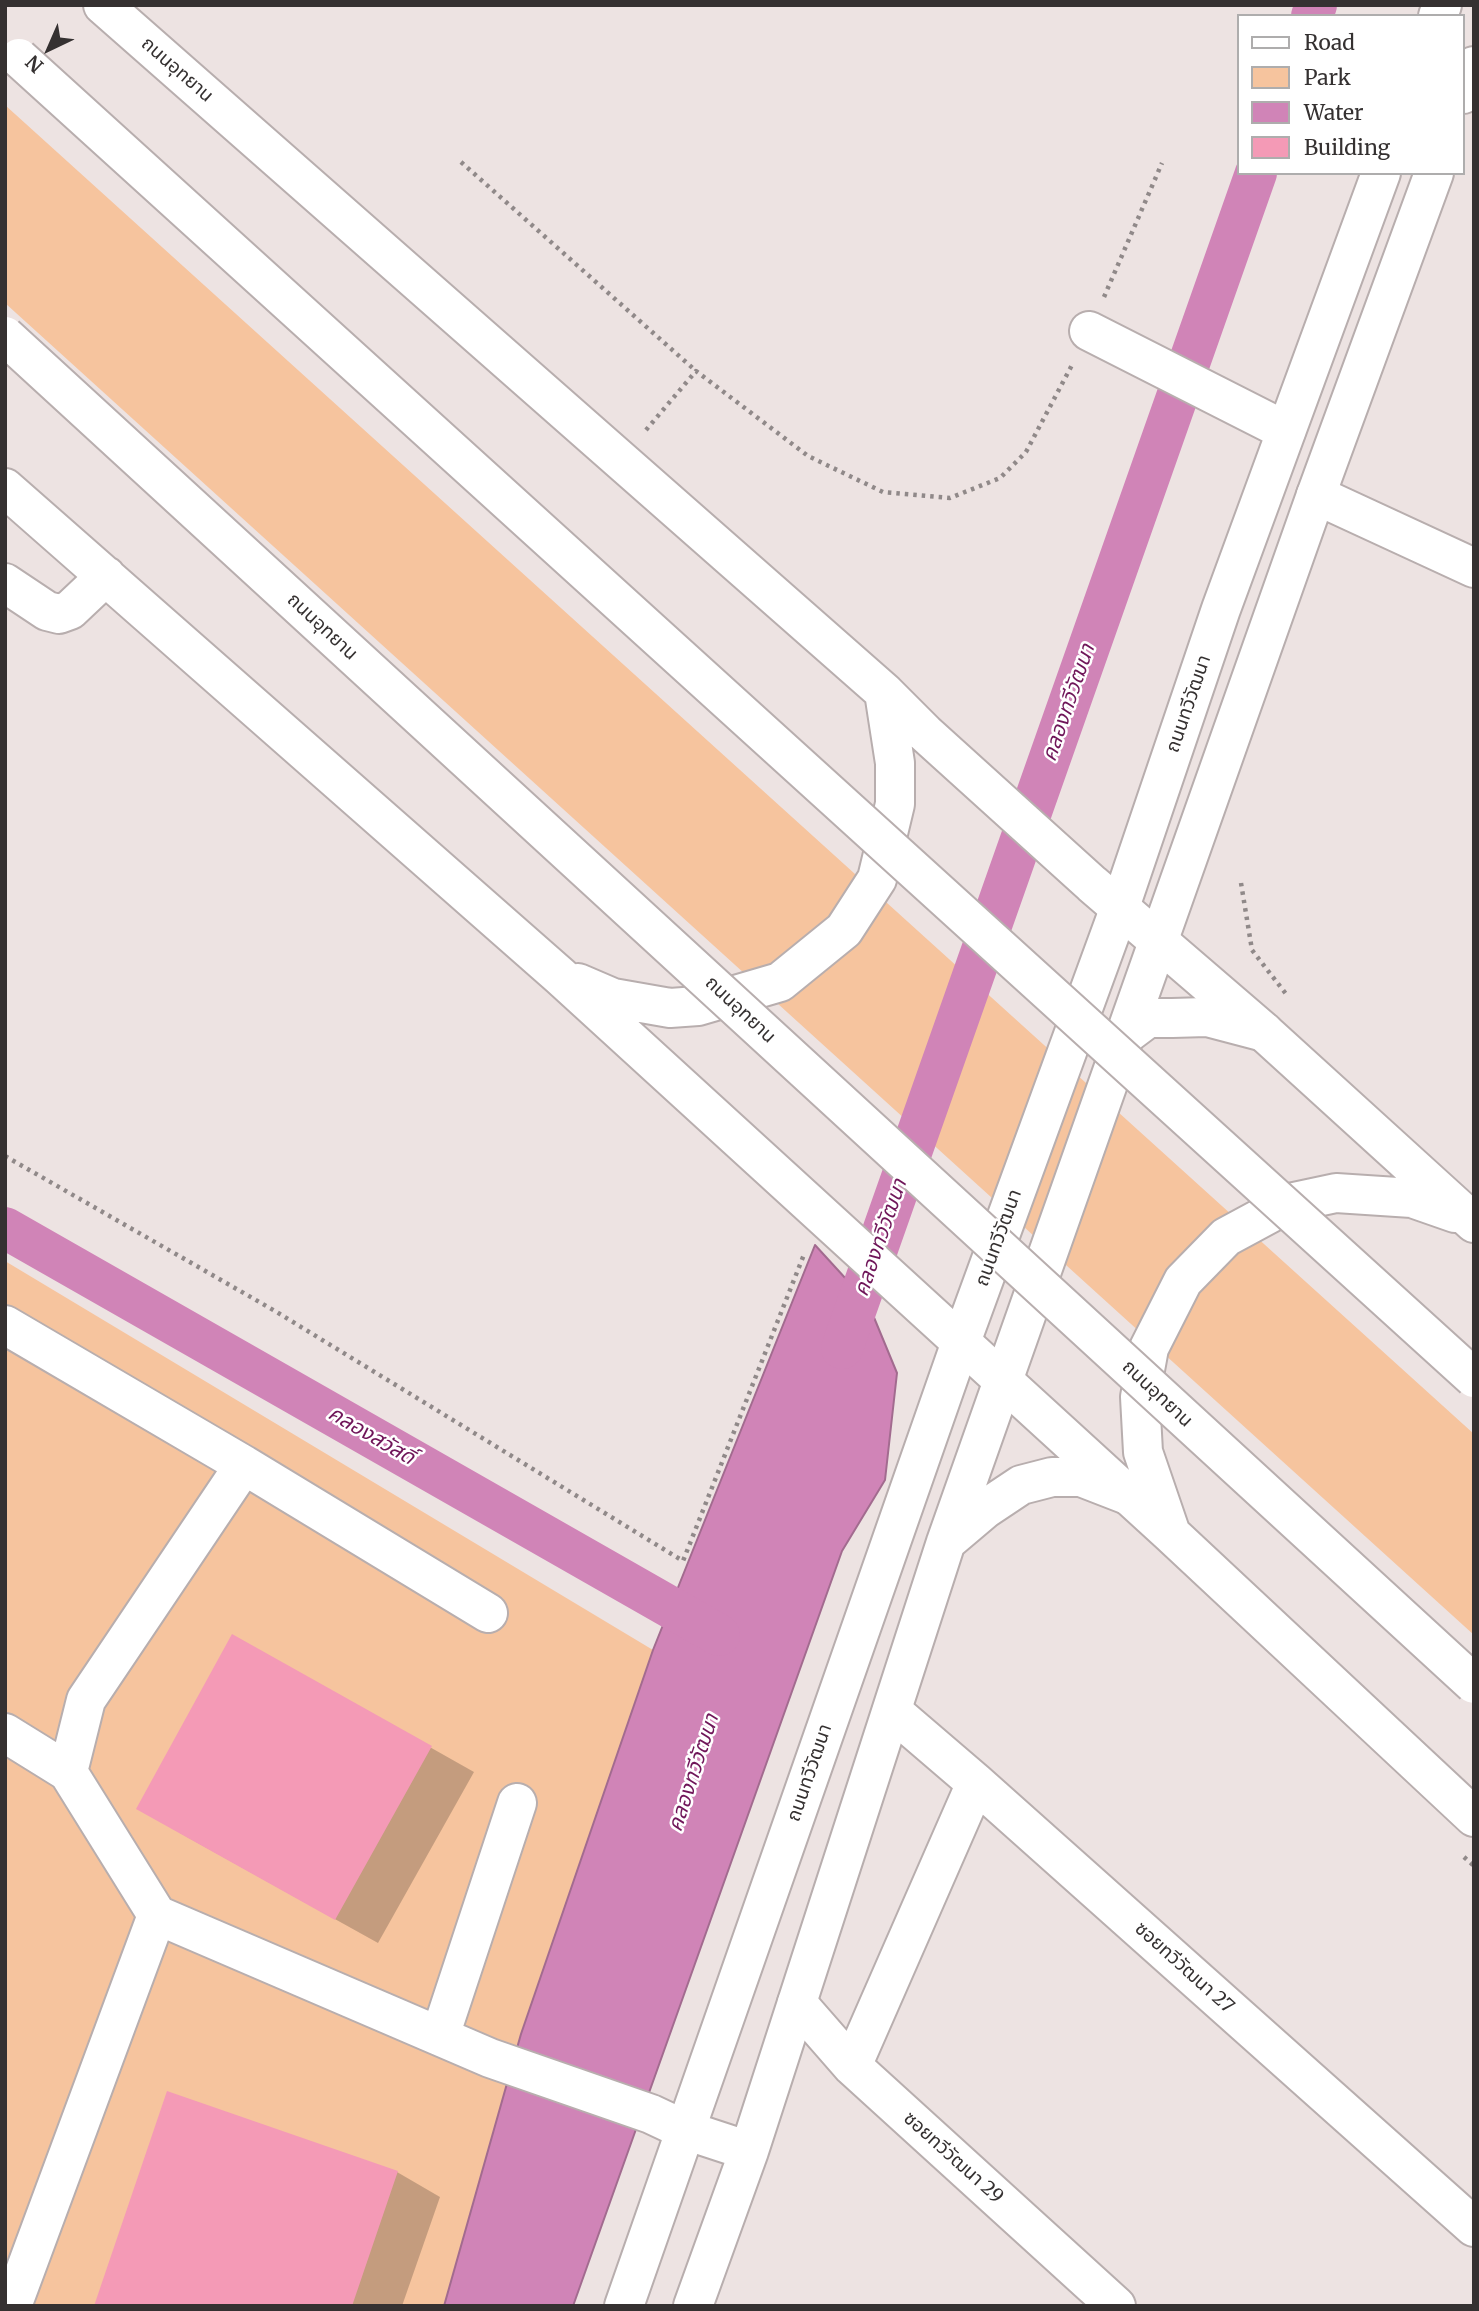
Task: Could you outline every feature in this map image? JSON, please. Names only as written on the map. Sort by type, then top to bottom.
[{"type":"street","name":"ถนนอุทยาน","points":[[103,5],[884,692],[925,733],[1264,1032],[1470,1220]]},
{"type":"street","points":[[12,52],[1474,1378]]},
{"type":"street","points":[[1465,89],[1474,66]]},
{"type":"street","name":"ถนนทวีวัฒนา","points":[[624,2306],[951,1333],[1106,895],[1221,609],[1380,175]]},
{"type":"street","points":[[692,2306],[749,2151],[946,1542],[1316,495],[1433,175]]},
{"type":"street","name":"ถนนอุทยาน","points":[[5,336],[1474,1684]]},
{"type":"street","points":[[1105,338],[1286,431]]},
{"type":"street","points":[[5,488],[560,975],[1003,1379],[1474,1817]]},
{"type":"street","points":[[1316,495],[1474,568]]},
{"type":"street","points":[[5,583],[47,611],[59,614],[70,610],[106,576]]},
{"type":"street","points":[[560,975],[613,998],[670,1008],[698,1006],[780,982],[844,930],[877,879],[895,804],[895,763],[884,692]]},
{"type":"street","points":[[1124,1036],[1148,1018],[1207,1017],[1264,1032]]},
{"type":"street","points":[[1170,1533],[1143,1452],[1140,1397],[1149,1348],[1183,1281],[1226,1237],[1289,1203],[1336,1193],[1412,1198],[1470,1220]]},
{"type":"street","points":[[5,1325],[244,1465],[488,1613]]},
{"type":"street","points":[[68,1772],[86,1700],[244,1465]]},
{"type":"street","points":[[946,1542],[1021,1485],[1052,1477],[1081,1477],[1129,1496]]},
{"type":"street","name":"ซอยทวีวัฒนา 27","points":[[892,1711],[1474,2227]]},
{"type":"street","points":[[5,1733],[68,1772],[157,1915],[490,2057],[749,2151]]},
{"type":"street","points":[[852,2066],[976,1783]]},
{"type":"street","points":[[440,2036],[517,1803]]},
{"type":"street","points":[[12,2306],[157,1915]]},
{"type":"street","name":"ซอยทวีวัฒนา 29","points":[[797,2003],[852,2066],[1116,2306]]},
{"type":"path","points":[[461,162],[696,371],[808,456],[883,492],[950,498],[1000,478],[1026,452],[1105,338],[1161,163]]},
{"type":"path","points":[[620,460],[696,371]]},
{"type":"path","points":[[1241,883],[1252,950],[1284,993],[1294,1002]]},
{"type":"path","points":[[5,1156],[275,1311],[683,1561],[803,1257]]},
{"type":"path","points":[[1464,1856],[1474,1866]]},
{"type":"green space","points":[[5,105],[1474,1434],[1474,1635],[5,303]]},
{"type":"green space","points":[[5,1261],[653,1650],[521,2034],[444,2306],[5,2306]]},
{"type":"water","points":[[815,1245],[868,1303],[897,1373],[885,1480],[842,1551],[573,2306],[444,2306],[521,2034],[653,1650]]},
{"type":"building","points":[[232,1634],[432,1746],[335,1920],[136,1809]]},
{"type":"building","points":[[167,2091],[398,2171],[352,2306],[94,2306]]},
{"type":"waterway","name":"คลองทวีวัฒนา","points":[[1313,14],[1316,5]]},
{"type":"waterway","name":"คลองทวีวัฒนา","points":[[842,1348],[1255,175]]},
{"type":"waterway","name":"คลองสวัสดิ์","points":[[5,1228],[719,1635]]}]
